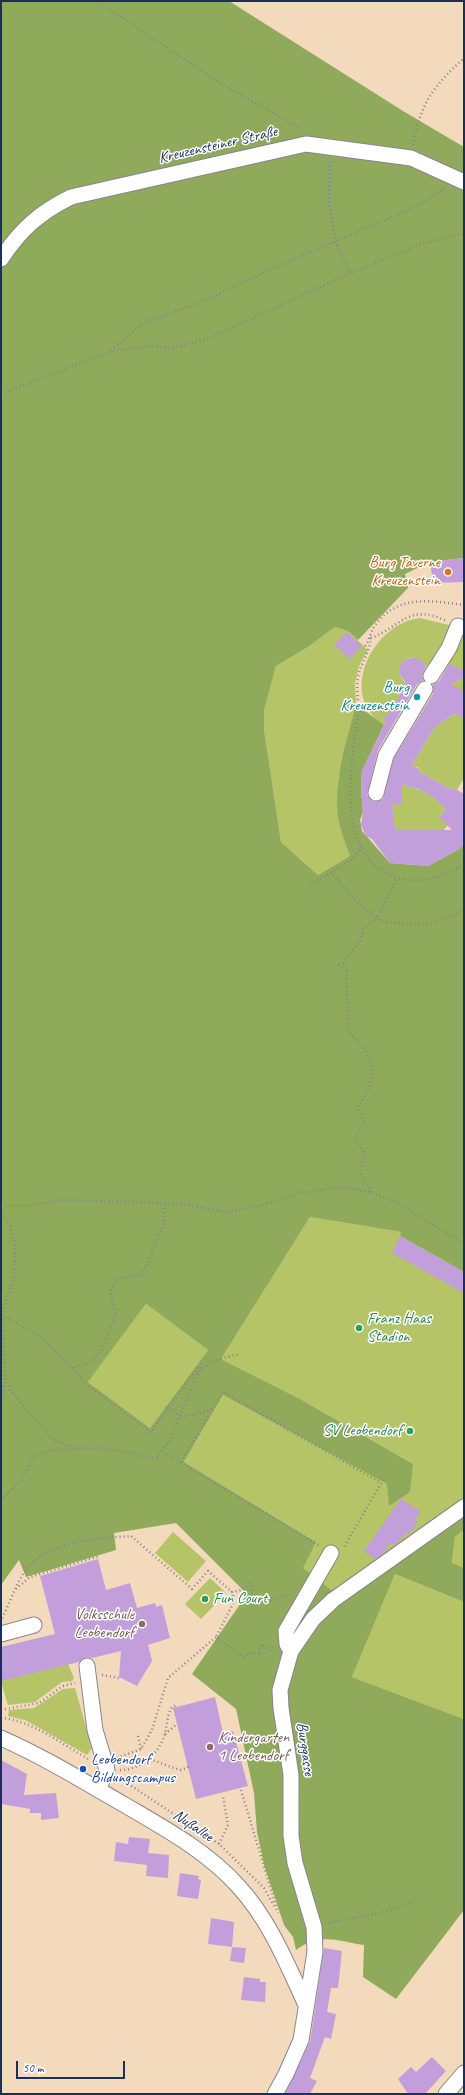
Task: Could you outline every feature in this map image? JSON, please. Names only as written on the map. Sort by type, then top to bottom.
[{"type":"street","name":"Kreuzensteiner Straße","points":[[1,259],[28,225],[49,208],[71,197],[306,144],[331,146],[411,158],[461,180]]},
{"type":"street","points":[[376,793],[386,755],[449,648],[457,627]]},
{"type":"street","name":"Burggasse","points":[[275,2094],[286,2074],[300,2040],[315,1952],[314,1927],[295,1863],[291,1836],[291,1775],[281,1708],[280,1690],[291,1651],[313,1618],[333,1600],[464,1507]]},
{"type":"street","points":[[291,1651],[287,1644],[286,1632],[331,1553]]},
{"type":"street","points":[[1,1634],[34,1625]]},
{"type":"street","points":[[88,1669],[95,1730],[107,1770],[98,1789]]},
{"type":"street","name":"Nußallee","points":[[1,1738],[40,1755],[183,1839],[229,1876],[240,1888],[270,1929],[306,2005]]},
{"type":"street","points":[[446,2094],[464,2073]]},
{"type":"path","points":[[97,1],[220,83],[308,132]]},
{"type":"path","points":[[411,158],[420,113],[429,95],[449,71],[464,58]]},
{"type":"path","points":[[331,146],[329,202],[335,241],[351,273]]},
{"type":"path","points":[[111,351],[145,322],[196,304],[335,241],[402,213],[461,180]]},
{"type":"path","points":[[1,394],[111,351],[150,346],[173,348],[212,337],[351,273],[418,245],[464,234]]},
{"type":"path","points":[[365,646],[375,625],[383,617],[404,603],[423,600],[464,605]]},
{"type":"path","points":[[370,638],[382,633],[397,622],[412,615],[435,616],[457,627]]},
{"type":"path","points":[[310,885],[351,860],[362,847]]},
{"type":"path","points":[[331,872],[356,901],[377,918],[387,922],[418,925],[432,923],[464,910]]},
{"type":"path","points":[[371,1192],[360,1171],[364,1154],[355,1137],[365,1124],[358,1106],[369,1089],[373,1067],[365,1049],[347,1030],[348,1016],[345,989],[347,968],[337,965],[343,963],[361,939],[363,929],[377,918],[397,878]]},
{"type":"path","points":[[1,1205],[26,1206],[63,1200],[164,1203],[182,1204],[226,1212],[263,1205],[299,1193],[334,1188],[371,1192],[395,1202],[464,1244]]},
{"type":"path","points":[[73,1368],[90,1363],[101,1351],[116,1314],[110,1292],[118,1278],[140,1275],[146,1267],[165,1220],[164,1203]]},
{"type":"path","points":[[1,1212],[10,1226],[15,1243],[14,1278],[2,1314],[5,1377],[1,1407]]},
{"type":"path","points":[[1,1501],[20,1481],[33,1457],[50,1450],[100,1448],[134,1453],[149,1458],[157,1457],[163,1452],[201,1362],[150,1432],[86,1384],[73,1368],[37,1334],[2,1314]]},
{"type":"path","points":[[191,1387],[199,1372],[206,1365],[240,1354]]},
{"type":"path","points":[[5,1377],[11,1391],[54,1440],[79,1449]]},
{"type":"path","points":[[163,1452],[338,1557],[381,1483],[222,1392],[181,1462]]},
{"type":"path","points":[[167,1408],[179,1416],[191,1415],[213,1409]]},
{"type":"path","points":[[1,1622],[25,1570],[44,1552],[93,1539],[131,1536],[192,1589],[208,1571],[232,1592],[234,1602],[220,1625],[216,1637],[168,1678],[152,1730],[141,1749],[116,1758]]},
{"type":"path","points":[[14,1592],[30,1577],[100,1556]]},
{"type":"path","points":[[232,1592],[242,1590],[250,1584],[253,1585],[251,1600],[263,1604],[285,1596],[298,1599],[301,1604]]},
{"type":"path","points":[[216,1637],[243,1657],[251,1652],[259,1653],[261,1644],[270,1650],[279,1642],[286,1632]]},
{"type":"path","points":[[1,1710],[39,1703],[63,1686],[77,1683],[88,1669],[119,1678]]},
{"type":"path","points":[[107,1770],[130,1770],[150,1759],[164,1735],[170,1711],[172,1707],[177,1705]]},
{"type":"path","points":[[164,1735],[176,1725]]},
{"type":"path","points":[[138,1736],[141,1749]]},
{"type":"path","points":[[150,1759],[181,1770],[187,1768],[190,1764]]},
{"type":"path","points":[[241,1790],[278,1913]]},
{"type":"path","points":[[219,1844],[228,1825],[223,1796]]},
{"type":"path","points":[[314,1927],[339,1920],[374,1916],[404,1906],[414,1900]]},
{"type":"green space","points":[[1,1],[229,1],[403,111],[464,147],[464,558],[430,562],[405,574],[408,588],[358,640],[348,631],[335,627],[308,647],[276,666],[264,711],[264,729],[281,842],[318,875],[350,856],[338,818],[337,792],[340,767],[356,704],[384,725],[362,771],[361,789],[363,812],[360,820],[362,831],[390,863],[428,866],[459,849],[464,844],[464,1272],[400,1236],[401,1232],[310,1217],[221,1359],[302,1400],[413,1464],[410,1492],[389,1506],[387,1484],[223,1395],[184,1462],[316,1542],[303,1568],[334,1592],[464,1516],[464,1530],[455,1537],[452,1563],[464,1568],[464,1602],[395,1574],[352,1677],[464,1719],[464,1910],[396,1999],[363,1977],[364,1945],[337,1940],[321,1939],[305,1944],[296,1950],[293,1937],[284,1925],[264,1865],[257,1832],[254,1793],[236,1709],[192,1674],[247,1594],[176,1523],[114,1533],[116,1550],[26,1577],[19,1560],[1,1585]],"holes":[[[146,1304],[208,1350],[150,1428],[88,1382]]]},
{"type":"green space","points":[[420,618],[449,625],[453,629],[464,631],[464,671],[440,663],[435,663],[425,667],[423,663],[414,657],[405,661],[400,667],[400,675],[406,683],[384,725],[370,712],[363,696],[362,679],[367,662],[376,646],[388,632],[403,623]]},
{"type":"green space","points":[[335,627],[348,631],[368,650],[359,666],[355,683],[356,704],[338,779],[337,806],[341,830],[350,856],[318,875],[281,842],[264,729],[264,711],[276,666],[308,647]]},
{"type":"green space","points":[[464,677],[464,691],[441,691]]},
{"type":"green space","points":[[454,714],[464,718],[464,778],[457,790],[452,787],[450,789],[418,771],[419,768],[412,765],[435,727]]},
{"type":"green space","points":[[385,782],[410,787],[434,797],[446,810],[439,817],[448,825],[442,832],[422,842],[422,830],[395,833],[392,804],[402,804],[402,791],[384,785]]},
{"type":"green space","name":"SV Leobendorf","points":[[310,1217],[401,1232],[400,1236],[464,1272],[464,1516],[334,1592],[302,1568],[316,1542],[184,1462],[223,1395],[388,1484],[413,1464],[302,1400],[221,1359]]},
{"type":"green space","points":[[146,1304],[208,1350],[150,1428],[88,1382]]},
{"type":"green space","points":[[464,1530],[464,1568],[452,1564],[455,1537]]},
{"type":"green space","points":[[173,1532],[206,1561],[188,1582],[155,1553]]},
{"type":"green space","points":[[395,1574],[464,1602],[464,1719],[352,1677]]},
{"type":"green space","name":"Fun Court","points":[[210,1578],[226,1593],[201,1619],[185,1604]]},
{"type":"green space","points":[[68,1664],[74,1678],[72,1681],[62,1682],[35,1702],[8,1705],[1,1681]]},
{"type":"green space","points":[[75,1688],[92,1748],[87,1755],[25,1720],[8,1716],[9,1710],[34,1708],[63,1689]]},
{"type":"building","name":"Burg Taverne Kreuzenstein","points":[[464,558],[464,582],[433,583],[430,562]]},
{"type":"building","points":[[347,632],[362,646],[350,659],[334,645]]},
{"type":"building","name":"Burg Kreuzenstein","points":[[414,657],[423,662],[426,668],[422,675],[423,680],[417,684],[378,750],[367,795],[373,802],[383,799],[394,758],[433,694],[433,685],[439,681],[449,664],[464,671],[464,677],[451,685],[464,691],[464,718],[454,714],[435,727],[412,765],[419,769],[418,771],[450,789],[452,787],[464,794],[464,844],[459,849],[428,866],[390,863],[372,839],[366,836],[361,825],[363,812],[361,789],[362,771],[385,723],[384,718],[390,713],[406,683],[399,673],[400,666],[403,661]],"holes":[[[402,785],[418,789],[435,798],[446,810],[439,817],[452,830],[395,830],[392,804],[402,805]]]},
{"type":"building","points":[[400,1236],[464,1272],[464,1293],[392,1253]]},
{"type":"building","points":[[401,1499],[421,1512],[415,1520],[418,1522],[409,1534],[407,1532],[395,1545],[391,1543],[376,1559],[364,1551]]},
{"type":"building","name":"Volksschule Leobendorf","points":[[98,1559],[106,1590],[130,1583],[137,1608],[155,1603],[156,1607],[162,1605],[170,1638],[148,1645],[152,1661],[137,1686],[119,1677],[121,1651],[92,1658],[86,1657],[79,1662],[1,1681],[1,1647],[55,1634],[40,1576]]},
{"type":"building","name":"Kindergarten 1 Leobendorf","points":[[215,1697],[223,1733],[233,1731],[248,1786],[196,1799],[173,1708]]},
{"type":"building","points":[[1,1760],[27,1774],[24,1795],[56,1793],[59,1818],[41,1820],[41,1813],[30,1813],[30,1809],[1,1804]]},
{"type":"building","points":[[129,1837],[150,1839],[148,1853],[169,1855],[168,1878],[146,1876],[147,1865],[114,1861],[116,1842],[128,1844]]},
{"type":"building","points":[[180,1873],[199,1876],[198,1879],[201,1880],[198,1899],[177,1896]]},
{"type":"building","points":[[211,1918],[234,1922],[232,1947],[208,1944]]},
{"type":"building","points":[[232,1947],[246,1948],[244,1963],[230,1961]]},
{"type":"building","points":[[324,1948],[342,1951],[338,1988],[331,1988],[327,2012],[336,2014],[331,2039],[325,2037],[310,2078],[317,2081],[310,2094],[285,2094],[310,2042]]},
{"type":"building","points":[[244,1977],[260,1979],[260,1982],[266,1982],[265,2002],[241,2000]]},
{"type":"building","points":[[432,2057],[446,2071],[425,2094],[408,2094],[398,2079],[411,2067],[416,2072]]},
{"type":"place","name":"Burg Taverne Kreuzenstein","points":[[448,572]]},
{"type":"place","name":"Burg Kreuzenstein","points":[[417,697]]},
{"type":"place","name":"Franz Haas Stadion","points":[[359,1328]]},
{"type":"place","name":"SV Leobendorf","points":[[410,1431]]},
{"type":"place","name":"Fun Court","points":[[205,1599]]},
{"type":"place","name":"Volksschule Leobendorf","points":[[142,1624]]},
{"type":"place","name":"Kindergarten 1 Leobendorf","points":[[210,1747]]},
{"type":"place","name":"Leobendorf Bildungscampus","points":[[83,1769]]}]
